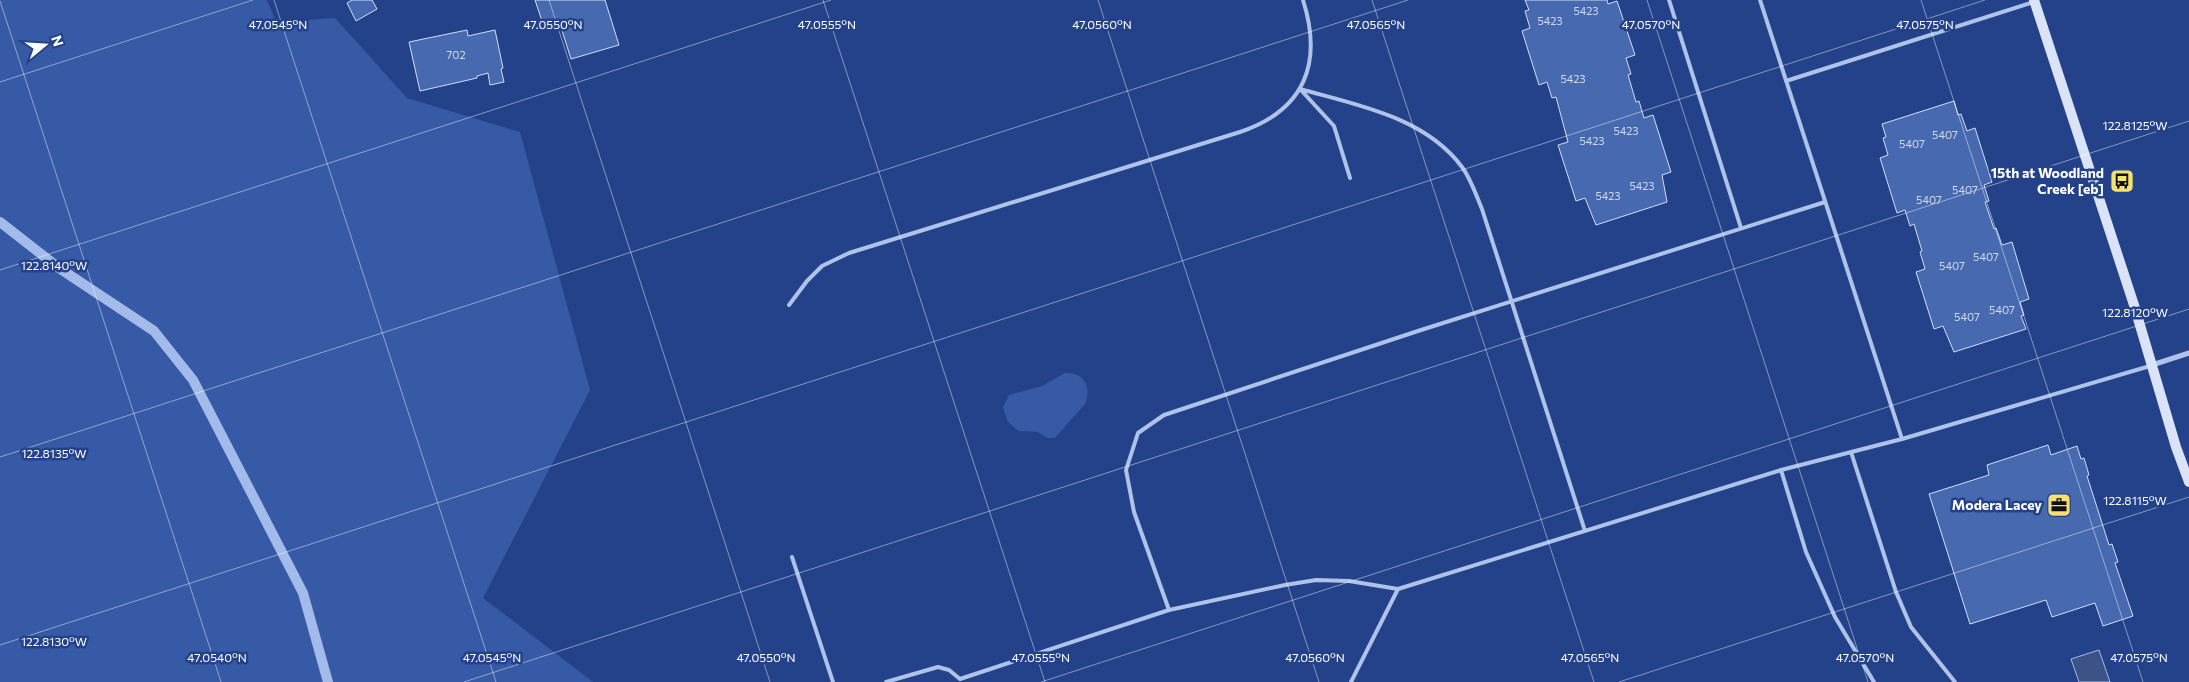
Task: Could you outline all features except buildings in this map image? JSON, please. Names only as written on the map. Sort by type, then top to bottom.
[{"type":"street","points":[[2035,1],[2152,365],[2176,447],[2189,482]]},
{"type":"street","points":[[2152,365],[2189,353]]},
{"type":"lane","points":[[789,305],[807,281],[822,266],[849,253],[1253,127],[1273,116],[1287,105],[1300,89],[1310,62],[1312,45],[1308,16],[1303,0]]},
{"type":"lane","points":[[1668,0],[1741,228]]},
{"type":"lane","points":[[1760,0],[1902,439]]},
{"type":"lane","points":[[1786,81],[2035,1]]},
{"type":"lane","points":[[1300,89],[1334,126],[1350,178]]},
{"type":"lane","points":[[1300,89],[1380,112],[1434,138],[1463,168],[1478,200],[1585,531]]},
{"type":"lane","points":[[1169,610],[1134,512],[1126,470],[1138,433],[1164,415],[1825,202]]},
{"type":"lane","points":[[886,682],[938,667],[949,670],[960,680],[1169,610],[1284,585],[1316,580],[1349,581],[1398,589],[1781,470],[1902,439],[2152,365]]},
{"type":"lane","points":[[1851,452],[1896,592],[1904,610],[1912,627],[1955,682]]},
{"type":"lane","points":[[1781,470],[1806,552],[1835,617],[1874,682]]},
{"type":"lane","points":[[792,557],[833,682]]},
{"type":"lane","points":[[1352,682],[1398,589]]},
{"type":"shaded area","points":[[0,0],[267,0],[276,22],[335,18],[407,98],[520,132],[590,390],[483,598],[593,682],[0,682]]},
{"type":"shaded area","points":[[1065,373],[1072,373],[1082,378],[1088,392],[1085,404],[1055,438],[1048,438],[1038,432],[1019,431],[1008,422],[1003,407],[1009,395],[1042,386]]},
{"type":"shaded area","points":[[2099,650],[2110,682],[2079,682],[2071,659]]},
{"type":"waterway","points":[[0,222],[59,268],[154,331],[193,380],[303,593],[328,682]]},
{"type":"place","name":"15th at Woodland Creek [eb]","points":[[2122,181]]},
{"type":"place","name":"Modera Lacey","points":[[2059,505]]}]
